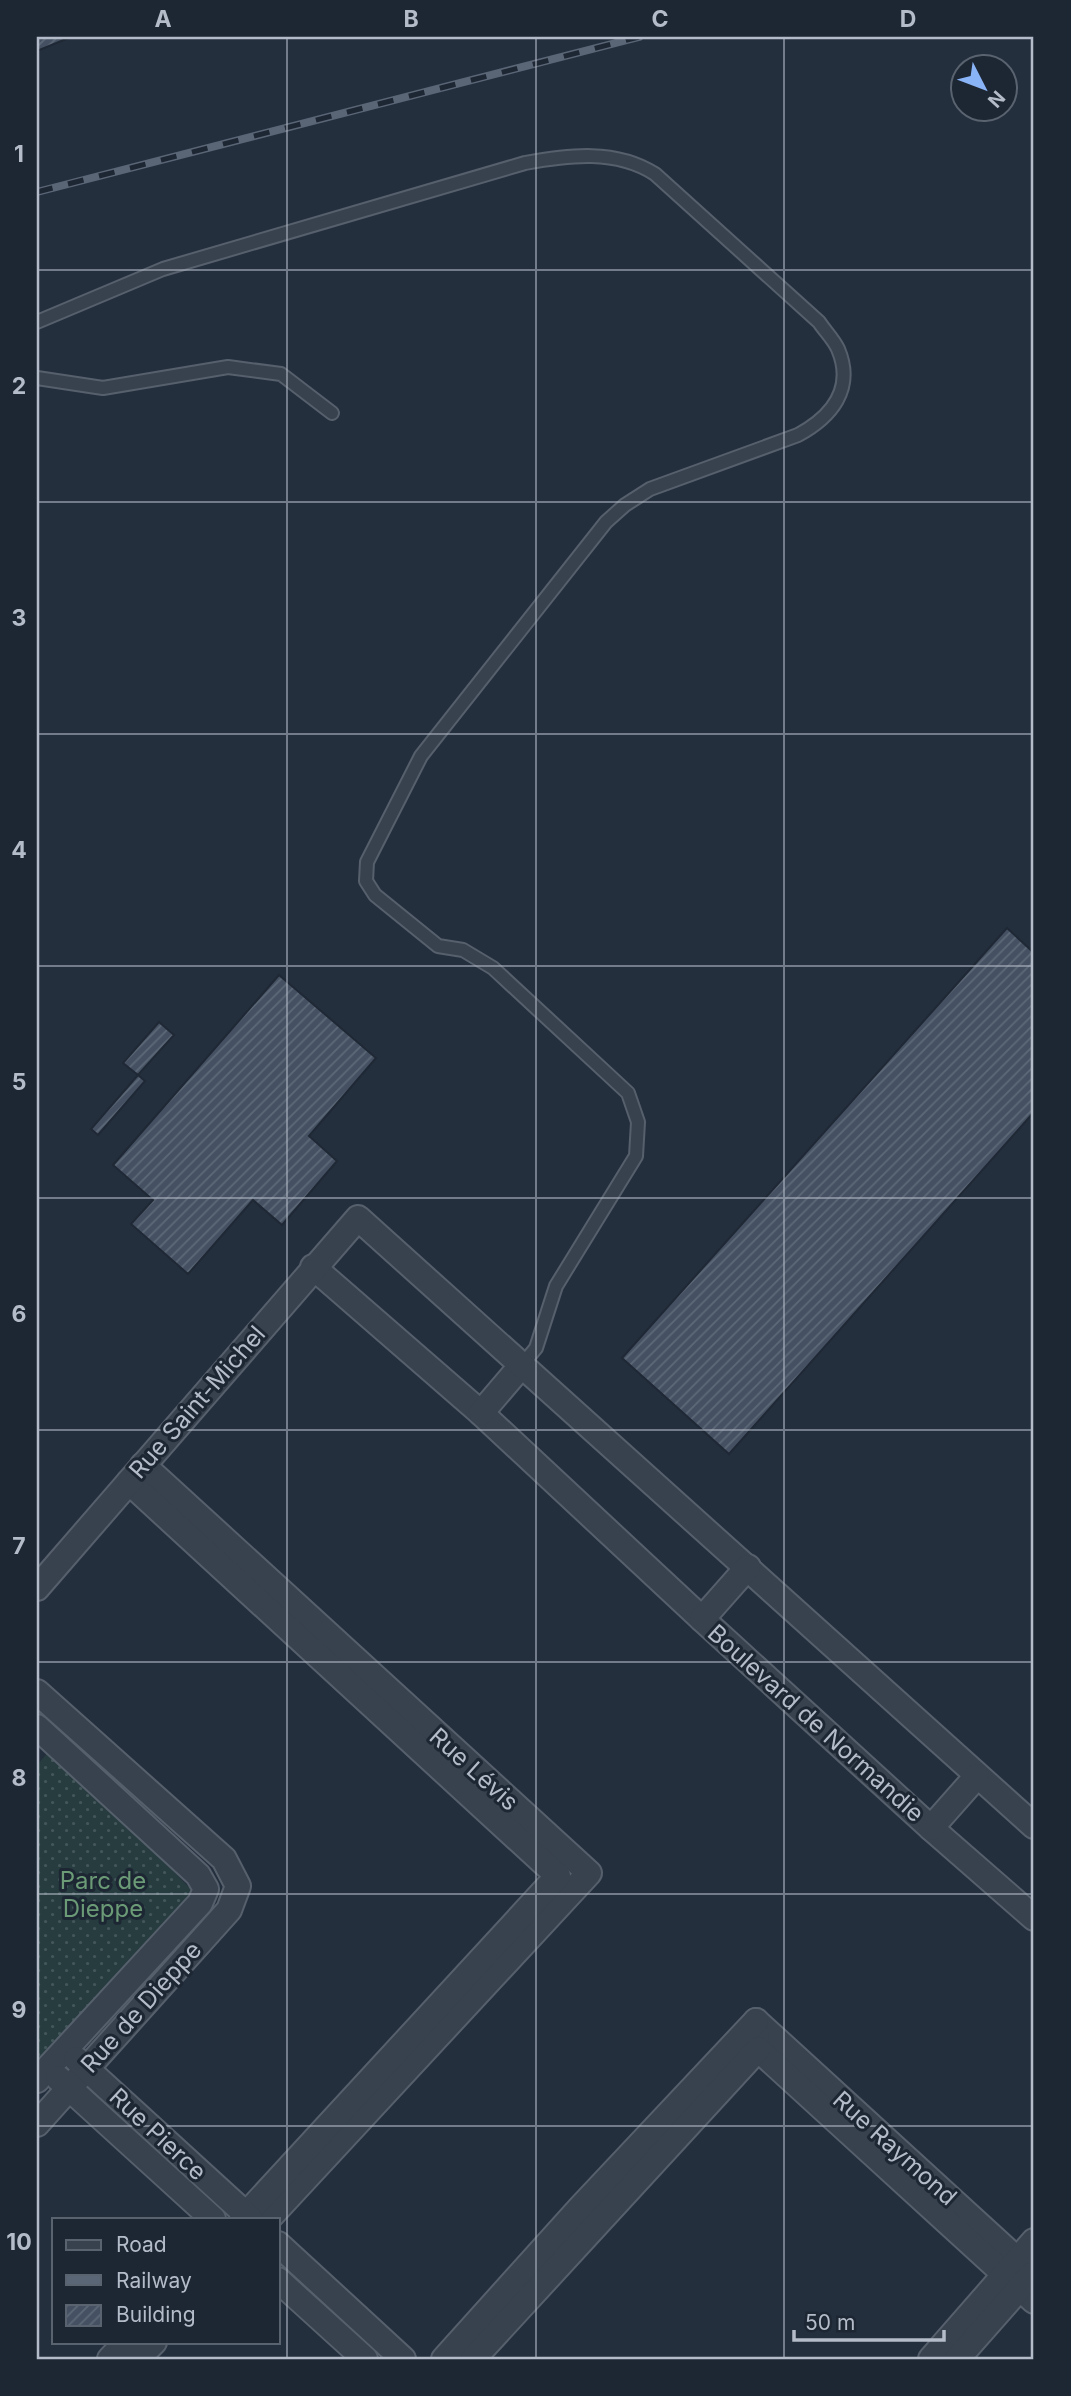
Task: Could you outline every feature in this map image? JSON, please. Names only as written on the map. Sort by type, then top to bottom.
[{"type":"street","name":"Rue Saint-Michel","points":[[37,1588],[358,1218],[523,1365]]},
{"type":"street","name":"Boulevard de Normandie","points":[[313,1267],[481,1413],[702,1619],[1034,1918]]},
{"type":"street","points":[[481,1413],[523,1365],[1034,1826]]},
{"type":"street","name":"Rue Lévis","points":[[136,1473],[353,1672],[589,1873]]},
{"type":"street","name":"Boulevard de Normandie","points":[[702,1619],[748,1567]]},
{"type":"street","name":"Rue Lévis","points":[[353,1672],[558,1876]]},
{"type":"street","points":[[37,1692],[224,1859],[238,1886],[206,1889],[198,1875],[37,1727]]},
{"type":"street","name":"Boulevard de Normandie","points":[[931,1828],[977,1776]]},
{"type":"street","points":[[407,2055],[558,1876],[589,1873]]},
{"type":"street","points":[[252,2218],[407,2055],[589,1873]]},
{"type":"street","name":"Rue de Dieppe","points":[[37,2124],[229,1909],[238,1886]]},
{"type":"street","name":"Rue de Dieppe","points":[[42,2074],[200,1903],[206,1889]]},
{"type":"street","points":[[444,2359],[758,2049],[755,2021]]},
{"type":"street","points":[[473,2359],[588,2216],[755,2021]]},
{"type":"street","name":"Rue Raymond","points":[[755,2021],[1025,2278]]},
{"type":"street","name":"Rue Pierce","points":[[65,2048],[252,2218]]},
{"type":"street","name":"Rue Raymond","points":[[758,2049],[1025,2278]]},
{"type":"street","name":"Rue Pierce","points":[[42,2074],[69,2088],[212,2218]]},
{"type":"street","points":[[957,2359],[1025,2278],[1034,2241]]},
{"type":"street","points":[[280,2246],[403,2359]]},
{"type":"street","points":[[931,2359],[1025,2278]]},
{"type":"street","points":[[280,2282],[365,2359]]},
{"type":"street","points":[[110,2359],[124,2344]]},
{"type":"street","points":[[137,2359],[152,2344]]},
{"type":"lane","points":[[37,322],[163,269],[525,163],[564,156],[611,157],[639,163],[655,174],[818,322],[837,348],[843,370],[840,393],[833,410],[819,424],[799,435],[650,489],[625,505],[606,522],[421,756],[368,862],[366,881],[376,895],[438,946],[463,950],[493,968],[628,1093],[638,1122],[636,1156],[556,1286],[536,1348],[523,1365]]},
{"type":"lane","points":[[37,378],[103,388],[228,367],[281,374],[332,413]]},
{"type":"green space","name":"Parc de Dieppe","points":[[55,1745],[195,1894],[37,2069],[37,1765]]},
{"type":"building","points":[[37,37],[71,37],[37,51]]},
{"type":"building","points":[[1007,928],[1034,953],[1034,1112],[729,1454],[622,1358]]},
{"type":"building","points":[[279,975],[376,1058],[309,1136],[337,1161],[282,1225],[253,1200],[188,1274],[131,1224],[153,1200],[113,1165]]},
{"type":"building","points":[[159,1022],[174,1035],[138,1075],[123,1063]]},
{"type":"building","points":[[138,1075],[145,1081],[98,1135],[91,1129]]},
{"type":"railway","points":[[37,192],[639,37]]}]
